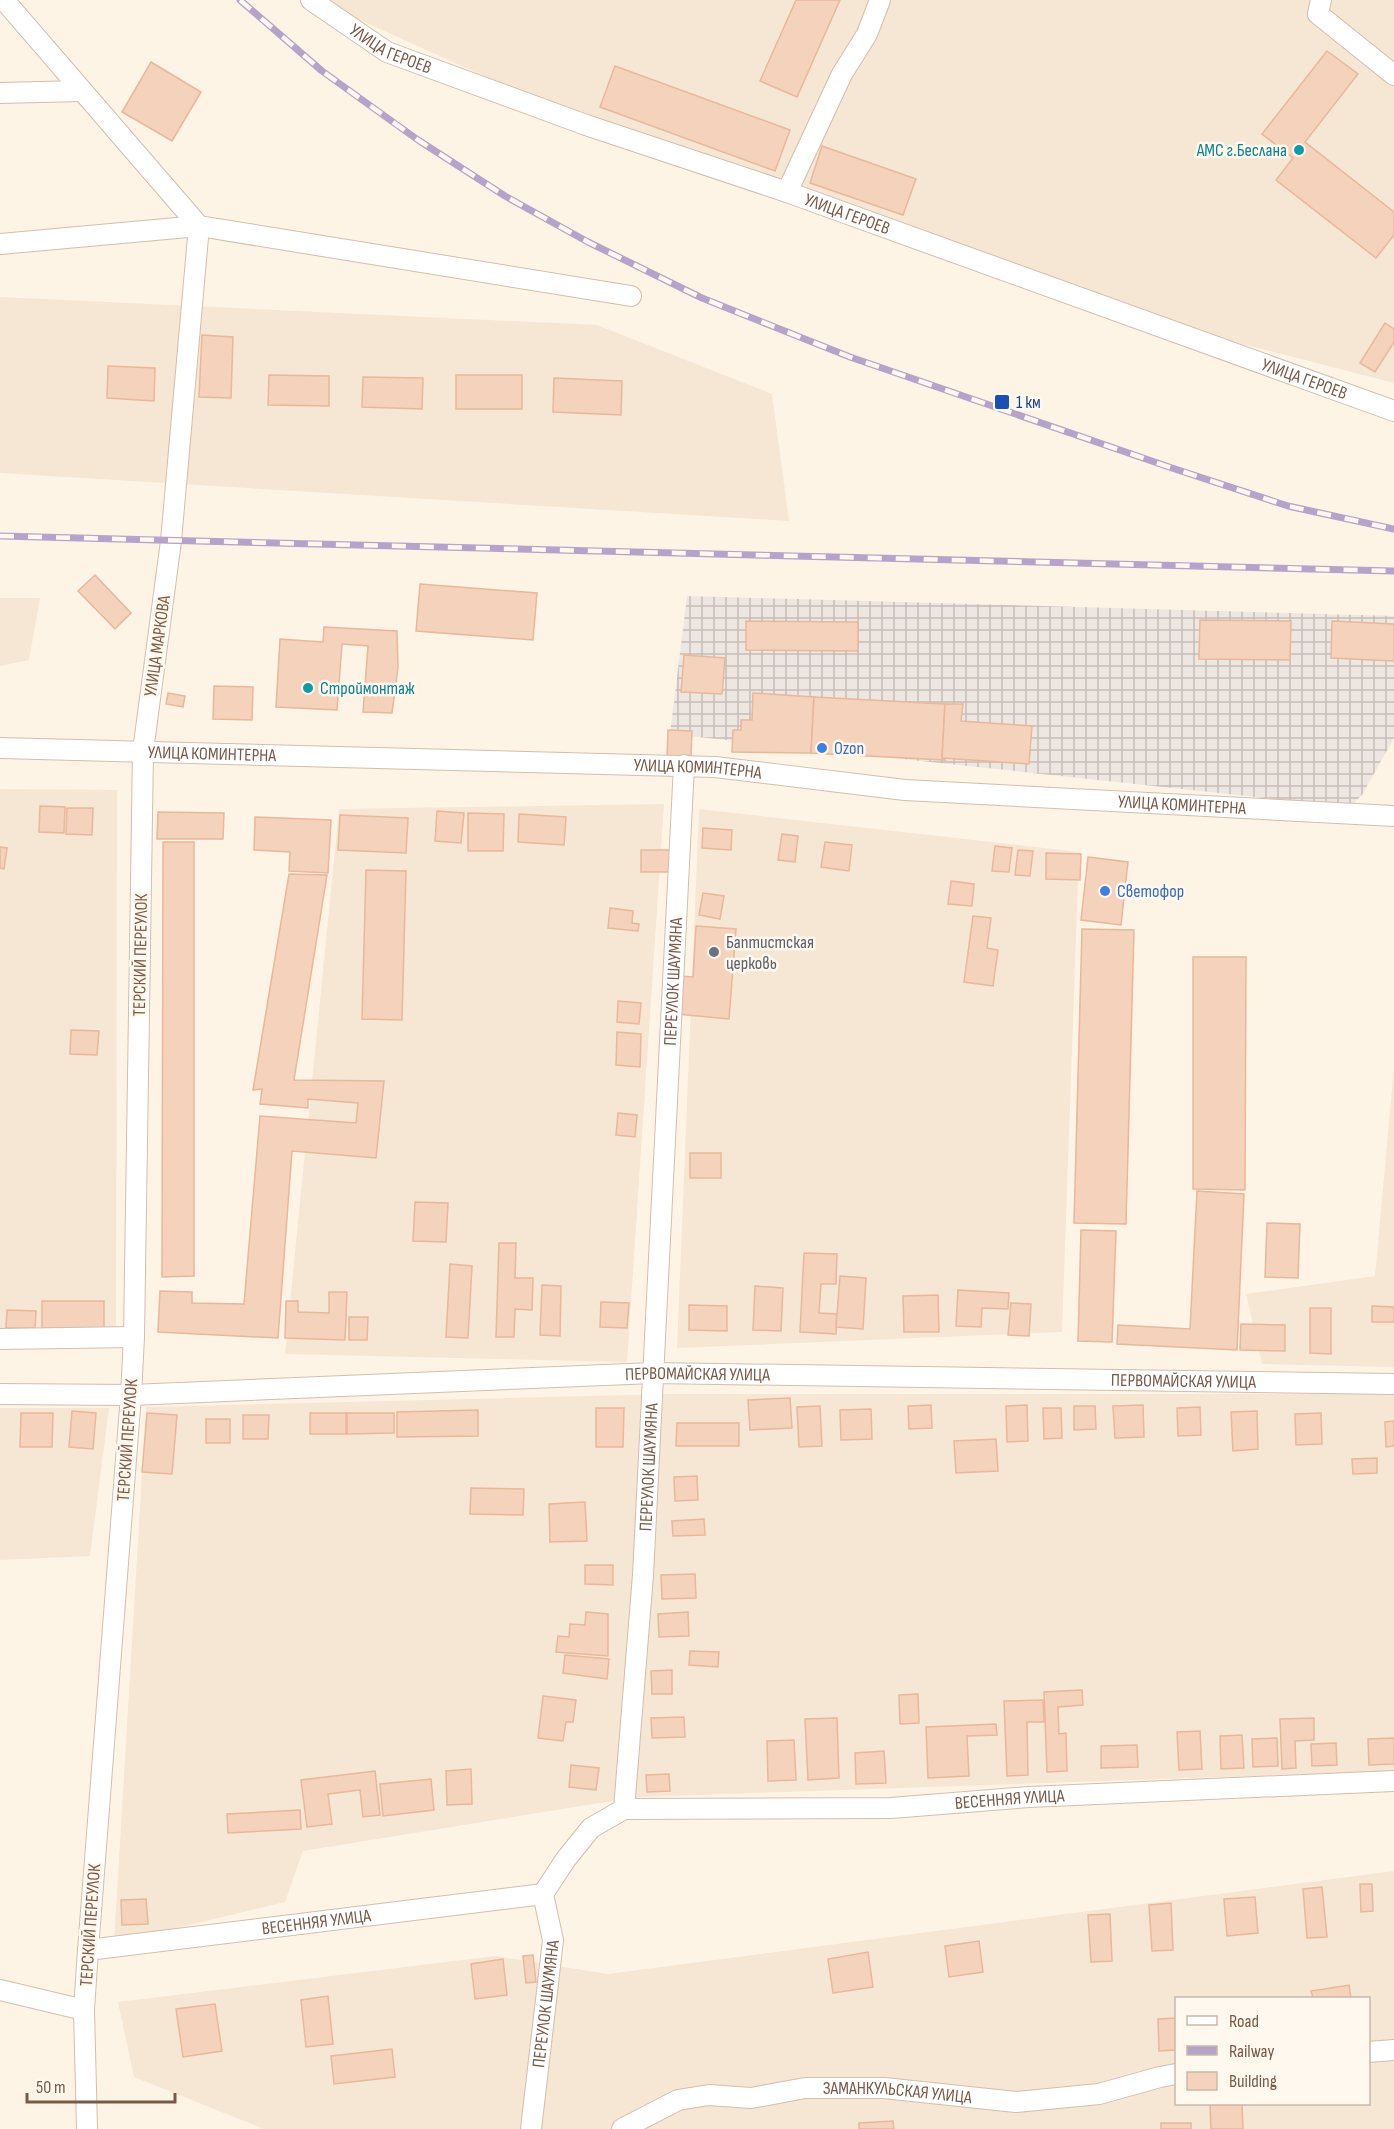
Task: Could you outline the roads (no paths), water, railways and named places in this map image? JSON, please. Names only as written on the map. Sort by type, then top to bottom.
[{"type":"street","points":[[4,0],[199,226]]},
{"type":"street","name":"УЛИЦА ГЕРОЕВ","points":[[311,0],[387,52],[586,125],[787,192],[1394,411]]},
{"type":"street","points":[[787,192],[842,74],[867,34],[880,0]]},
{"type":"street","points":[[1321,0],[1318,14],[1394,75]]},
{"type":"street","points":[[0,93],[81,91]]},
{"type":"street","points":[[0,244],[199,226],[631,296]]},
{"type":"street","name":"УЛИЦА МАРКОВА","points":[[143,751],[171,541],[199,226]]},
{"type":"street","name":"УЛИЦА КОМИНТЕРНА","points":[[0,748],[684,765],[905,790],[1394,816]]},
{"type":"street","name":"ТЕРСКИЙ ПЕРЕУЛОК","points":[[86,2129],[84,2010],[132,1395],[143,751]]},
{"type":"street","name":"ПЕРЕУЛОК ШАУМЯНА","points":[[624,1809],[643,1575],[684,765]]},
{"type":"street","points":[[0,1339],[134,1337]]},
{"type":"street","name":"ПЕРВОМАЙСКАЯ УЛИЦА","points":[[0,1394],[132,1395],[653,1373],[1394,1384]]},
{"type":"street","name":"ВЕСЕННЯЯ УЛИЦА","points":[[624,1809],[891,1808],[1064,1796],[1394,1780]]},
{"type":"street","points":[[543,1894],[566,1859],[591,1828],[624,1809]]},
{"type":"street","name":"ПЕРЕУЛОК ШАУМЯНА","points":[[531,2129],[553,1940],[543,1894]]},
{"type":"street","name":"ВЕСЕННЯЯ УЛИЦА","points":[[88,1950],[543,1894]]},
{"type":"street","points":[[0,1990],[84,2010]]},
{"type":"street","points":[[1370,2052],[1394,2050]]},
{"type":"street","name":"ЗАМАНКУЛЬСКАЯ УЛИЦА","points":[[622,2129],[678,2100],[709,2095],[752,2098],[805,2088],[884,2088],[1016,2102],[1099,2094],[1175,2074]]},
{"type":"street","points":[[86,2129],[95,2129]]},
{"type":"railway","points":[[240,0],[322,71],[418,140],[505,196],[588,242],[702,298],[850,357],[1172,468],[1288,506],[1394,529]]},
{"type":"railway","points":[[0,536],[1394,571]]},
{"type":"place","name":"АМС г.Беслана","points":[[1299,150]]},
{"type":"place","name":"1 км","points":[[1002,402]]},
{"type":"place","name":"Строймонтаж","points":[[308,688]]},
{"type":"place","name":"Ozon","points":[[822,748]]},
{"type":"place","name":"Светофор","points":[[1105,891]]},
{"type":"place","name":"Баптистская церковь","points":[[714,952]]}]
